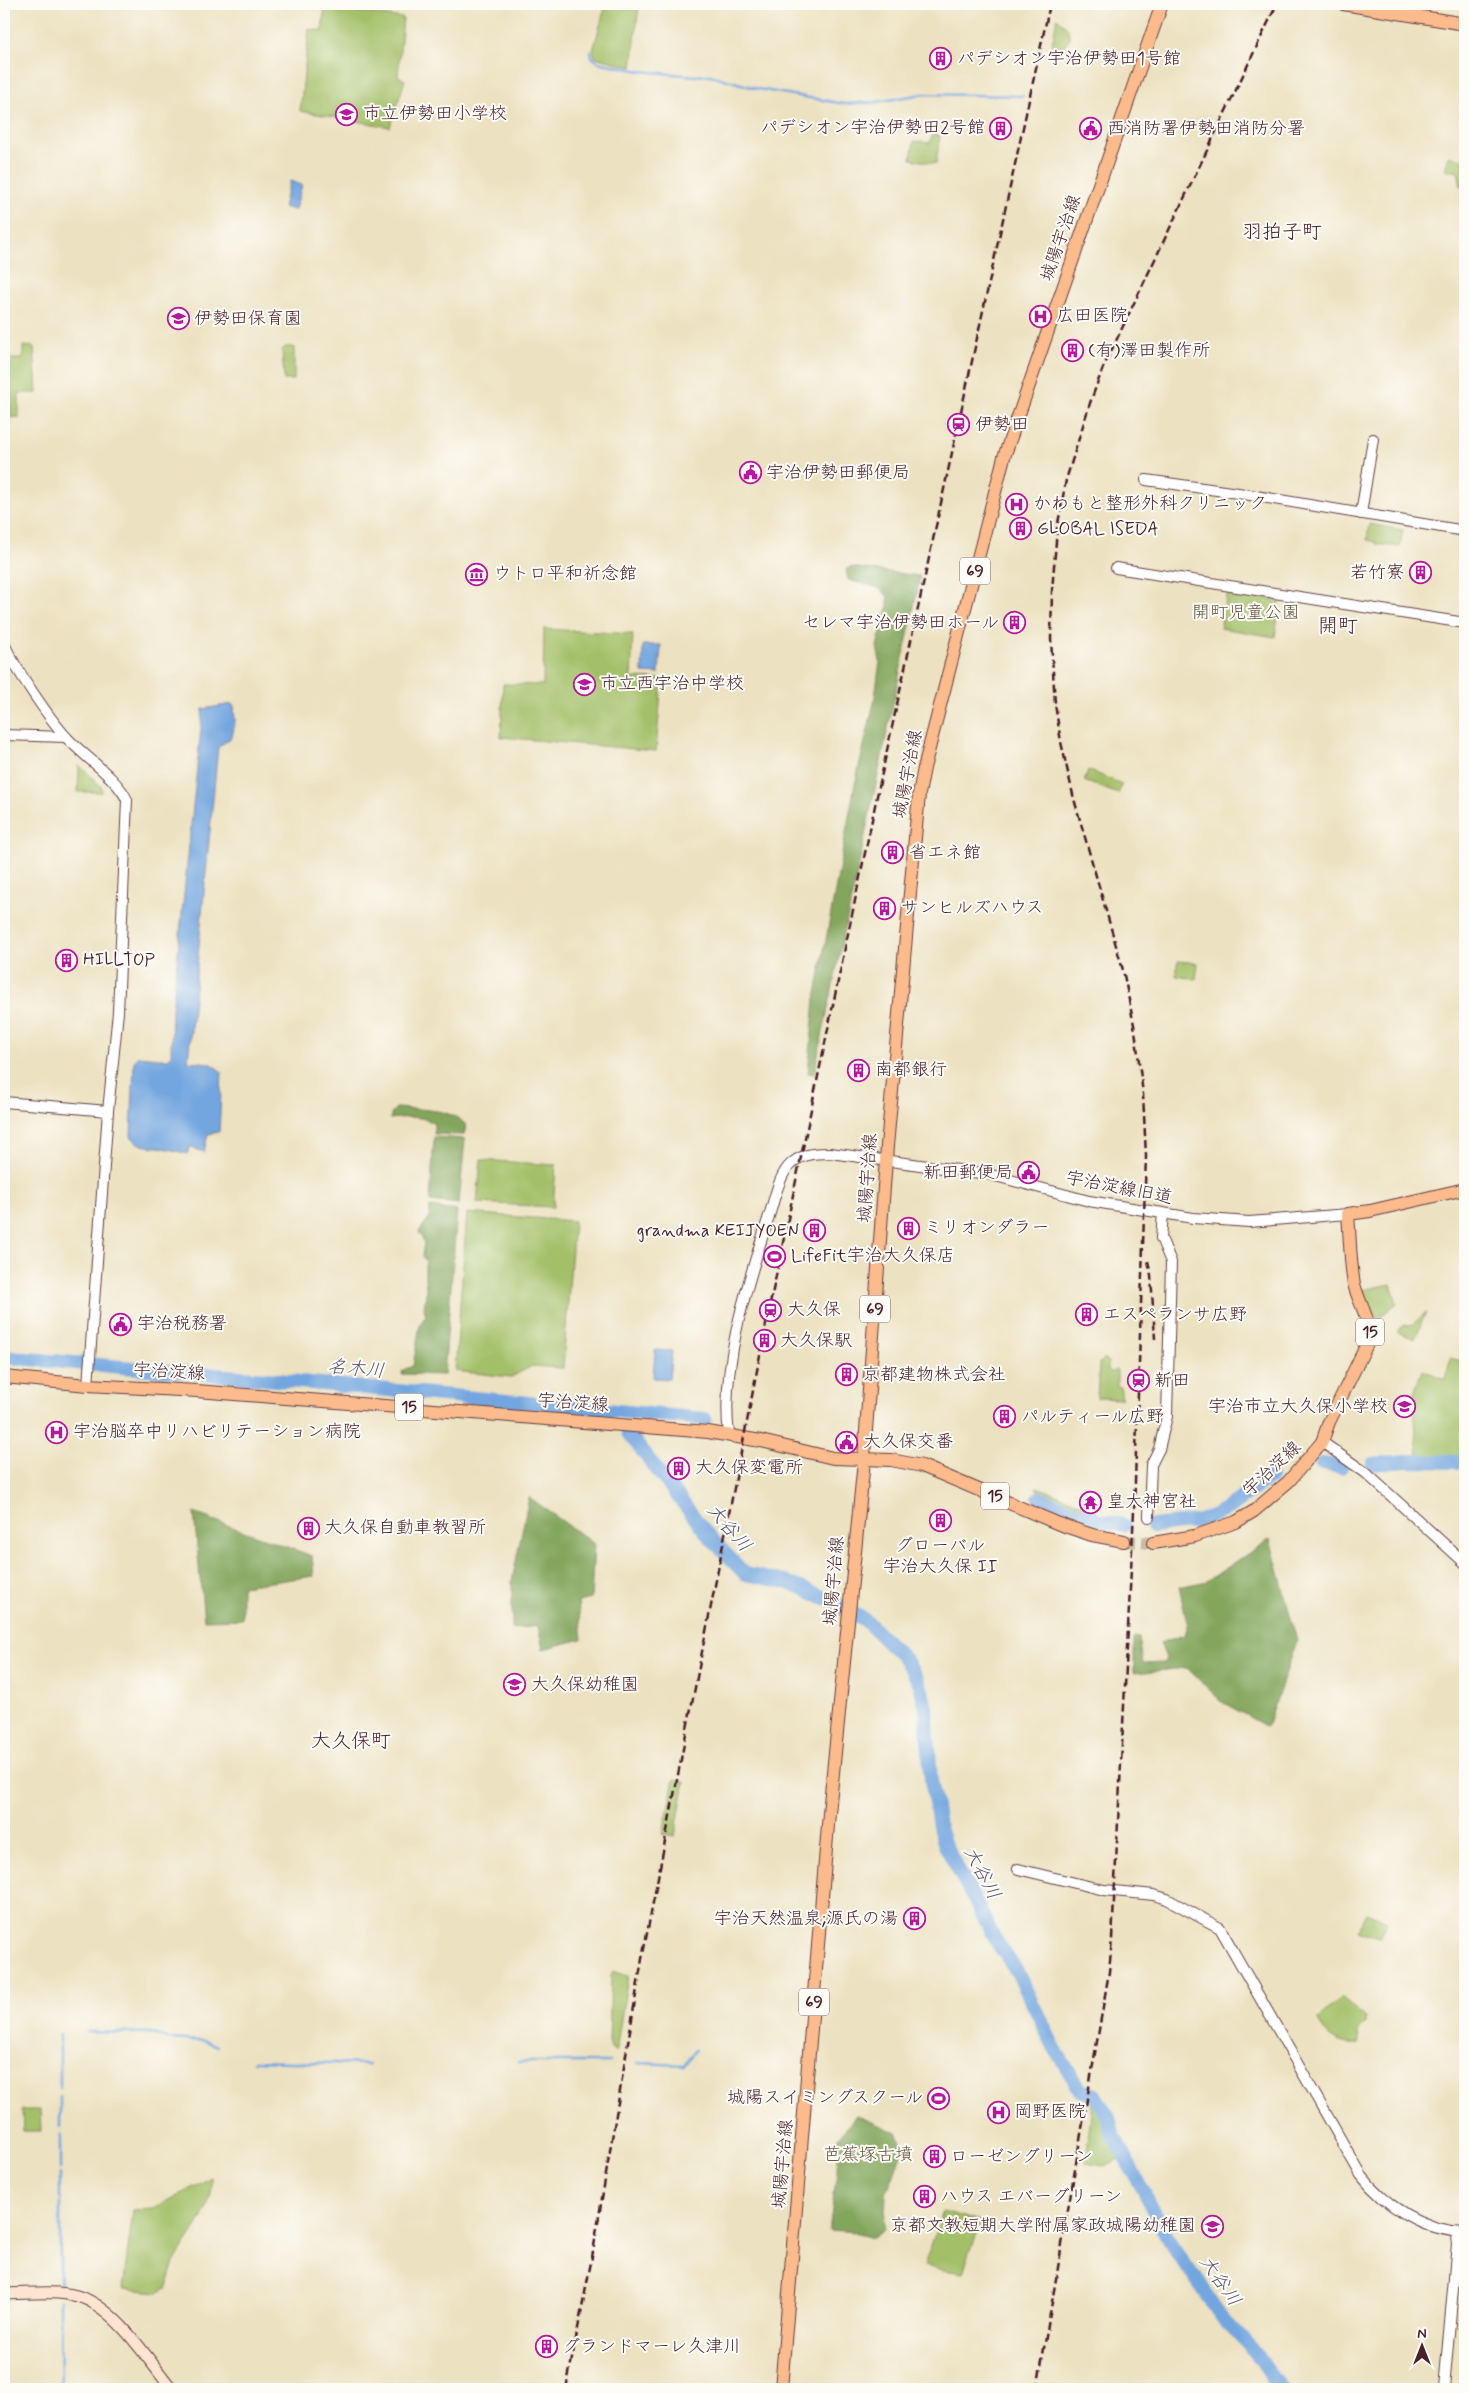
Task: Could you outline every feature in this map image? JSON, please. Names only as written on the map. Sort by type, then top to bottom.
[{"type":"main road","name":"城陽宇治線","points":[[781,2389],[848,1610],[864,1458],[886,1160],[911,878],[924,768],[1004,457],[1162,4]]},
{"type":"main road","points":[[1343,4],[1465,24]]},
{"type":"main road","points":[[1348,1214],[1370,1211],[1465,1189]]},
{"type":"main road","name":"宇治淀線","points":[[1153,1543],[1195,1536],[1242,1518],[1290,1481],[1322,1442],[1329,1422],[1369,1340],[1370,1327],[1357,1293],[1352,1272],[1348,1214]]},
{"type":"main road","name":"宇治淀線","points":[[4,1377],[88,1385],[197,1391],[630,1424],[729,1435],[824,1456],[891,1460],[922,1466],[1059,1524],[1092,1535],[1124,1541]]},
{"type":"main road","points":[[4,2294],[64,2294],[79,2297],[99,2308],[125,2332],[172,2389]]},
{"type":"street","points":[[1361,514],[1372,439]]},
{"type":"street","points":[[1146,480],[1465,531]]},
{"type":"street","points":[[1116,568],[1465,623]]},
{"type":"street","points":[[4,643],[36,695],[66,737],[120,789],[127,800],[118,1012],[108,1111],[88,1385]]},
{"type":"street","points":[[4,735],[66,737]]},
{"type":"street","points":[[4,1102],[108,1111]]},
{"type":"street","name":"宇治淀線旧道","points":[[729,1435],[727,1419],[731,1366],[739,1321],[762,1238],[783,1174],[795,1161],[811,1153],[830,1152],[988,1174],[1089,1201],[1163,1214],[1233,1222],[1348,1214]]},
{"type":"street","points":[[1149,1517],[1151,1465],[1158,1449],[1167,1416],[1171,1262],[1162,1238],[1163,1214]]},
{"type":"street","points":[[1322,1442],[1366,1473],[1465,1563]]},
{"type":"street","points":[[1018,1869],[1104,1890],[1154,1895],[1167,1899],[1220,1928],[1361,2174],[1372,2188],[1386,2202],[1409,2216],[1462,2232],[1444,2389]]},
{"type":"green space","points":[[606,4],[639,5],[632,67],[595,57],[593,50]]},
{"type":"green space","points":[[325,7],[403,18],[398,76],[405,80],[390,127],[300,111],[309,29],[322,31]]},
{"type":"green space","points":[[1057,18],[1067,27],[1070,38],[1062,49],[1050,55]]},
{"type":"green space","points":[[933,133],[940,136],[936,164],[911,159],[914,141],[930,143]]},
{"type":"green space","points":[[1449,156],[1465,160],[1465,185],[1461,186],[1458,172],[1445,170]]},
{"type":"green space","points":[[23,346],[34,347],[37,393],[19,393],[19,417],[11,418],[9,359],[23,359]]},
{"type":"green space","points":[[285,347],[294,347],[294,380],[284,380],[282,350]]},
{"type":"green space","points":[[1369,524],[1403,530],[1400,547],[1376,544],[1376,542],[1367,540]]},
{"type":"green space","points":[[850,567],[920,576],[814,1074],[808,1073],[815,999],[855,784],[874,703],[880,662],[877,646],[888,607],[888,597],[879,588],[848,580],[846,570]]},
{"type":"green space","name":"開町児童公園","points":[[1229,592],[1280,600],[1275,637],[1220,628]]},
{"type":"green space","points":[[544,629],[633,634],[631,678],[662,679],[656,751],[501,737],[503,684],[543,685]]},
{"type":"green space","points":[[79,765],[101,786],[102,792],[78,792]]},
{"type":"green space","points":[[1088,770],[1122,784],[1118,794],[1084,781]]},
{"type":"green space","points":[[1178,961],[1198,963],[1196,979],[1176,976]]},
{"type":"green space","points":[[396,1108],[434,1110],[451,1115],[466,1125],[464,1135],[434,1134],[434,1124],[424,1119],[412,1117],[390,1119],[392,1112]]},
{"type":"green space","points":[[434,1137],[465,1139],[459,1204],[430,1201]]},
{"type":"green space","points":[[481,1160],[556,1165],[553,1207],[477,1203]]},
{"type":"green space","points":[[430,1207],[457,1211],[444,1375],[402,1374],[403,1370],[413,1366],[420,1325],[426,1315],[424,1306],[426,1261],[422,1256],[424,1242],[419,1232],[429,1218]]},
{"type":"green space","points":[[467,1213],[574,1221],[563,1368],[532,1366],[511,1377],[455,1371]]},
{"type":"green space","points":[[1391,1284],[1397,1303],[1378,1319],[1370,1309],[1362,1290]]},
{"type":"green space","points":[[1426,1312],[1415,1339],[1397,1332],[1402,1326],[1413,1324]]},
{"type":"green space","points":[[1451,1358],[1465,1362],[1465,1457],[1418,1457],[1413,1396],[1422,1370],[1445,1379]]},
{"type":"green space","points":[[1104,1359],[1108,1362],[1108,1371],[1113,1372],[1116,1369],[1117,1371],[1117,1386],[1121,1387],[1121,1399],[1097,1398],[1099,1363]]},
{"type":"green space","points":[[1037,1487],[1095,1509],[1101,1516],[1041,1495],[1041,1492],[1036,1489]]},
{"type":"green space","points":[[529,1497],[594,1544],[591,1599],[578,1602],[582,1639],[543,1649],[538,1626],[512,1629],[512,1581]]},
{"type":"green space","points":[[194,1513],[312,1556],[314,1576],[242,1586],[242,1619],[204,1620]]},
{"type":"green space","points":[[1270,1539],[1297,1641],[1267,1727],[1222,1702],[1187,1668],[1134,1673],[1134,1637],[1139,1637],[1143,1664],[1164,1663],[1166,1658],[1160,1643],[1184,1635],[1188,1627],[1179,1587],[1207,1581]]},
{"type":"green space","points":[[674,1779],[685,1781],[675,1836],[663,1834]]},
{"type":"green space","points":[[1367,1913],[1387,1921],[1379,1938],[1358,1930]]},
{"type":"green space","points":[[613,1971],[628,1976],[616,2051],[612,2050],[609,2043],[611,1975]]},
{"type":"green space","points":[[1341,1997],[1366,2017],[1366,2024],[1358,2032],[1359,2044],[1340,2042],[1334,2039],[1324,2031],[1318,2020]]},
{"type":"green space","points":[[1092,2101],[1107,2117],[1123,2157],[1104,2166],[1086,2163]]},
{"type":"green space","points":[[22,2110],[40,2110],[41,2131],[23,2131]]},
{"type":"green space","name":"芭蕉塚古墳","points":[[856,2115],[897,2133],[904,2147],[886,2195],[884,2229],[873,2237],[858,2233],[829,2231],[837,2171],[838,2138]]},
{"type":"green space","points":[[212,2177],[212,2188],[205,2211],[175,2261],[167,2287],[159,2292],[123,2289],[133,2210],[153,2209]]},
{"type":"green space","points":[[943,2211],[981,2222],[963,2272],[924,2266]]},
{"type":"water","points":[[290,181],[302,185],[295,210],[283,207]]},
{"type":"water","points":[[643,645],[661,645],[659,674],[642,673]]},
{"type":"water","points":[[232,704],[234,706],[235,722],[232,737],[218,747],[188,1061],[210,1063],[222,1072],[219,1132],[208,1134],[204,1152],[190,1147],[187,1154],[166,1148],[142,1145],[131,1136],[134,1062],[138,1056],[168,1059],[171,1056],[172,1011],[203,709]]},
{"type":"water","points":[[655,1350],[672,1351],[669,1379],[653,1378]]},
{"type":"waterway","points":[[591,52],[592,57],[598,62],[640,71],[695,76],[710,75],[758,89],[845,104],[877,102],[922,94],[1023,96]]},
{"type":"waterway","name":"名木川","points":[[4,1357],[705,1419]]},
{"type":"waterway","name":"大谷川","points":[[628,1433],[709,1536],[745,1574],[786,1582],[830,1600],[865,1620],[906,1660],[920,1684],[926,1708],[931,1780],[940,1831],[945,1845],[995,1939],[1016,1970],[1054,2047],[1080,2090],[1095,2095],[1109,2118],[1114,2136],[1171,2244],[1223,2319],[1255,2352],[1280,2389]]},
{"type":"waterway","name":"名木川","points":[[1373,1464],[1407,1461],[1465,1462]]},
{"type":"waterway","name":"名木川","points":[[1322,1464],[1341,1467]]},
{"type":"waterway","name":"名木川","points":[[1153,1526],[1200,1521],[1224,1511],[1270,1477]]},
{"type":"waterway","name":"名木川","points":[[1039,1498],[1101,1521],[1124,1525]]},
{"type":"waterway","points":[[87,2032],[151,2033],[168,2039],[205,2041],[217,2046]]},
{"type":"waterway","points":[[60,2034],[60,2088]]},
{"type":"waterway","points":[[638,2063],[684,2065],[695,2050]]},
{"type":"waterway","points":[[254,2061],[369,2064]]},
{"type":"waterway","points":[[518,2062],[609,2062]]},
{"type":"waterway","points":[[60,2096],[60,2127]]},
{"type":"waterway","points":[[60,2135],[60,2168]]},
{"type":"waterway","points":[[60,2174],[60,2289]]},
{"type":"waterway","points":[[60,2300],[61,2389]]},
{"type":"tunnel","points":[[1124,1541],[1153,1543]]},
{"type":"railway","points":[[566,2389],[593,2252],[642,1959],[769,1309],[877,796],[1050,4]]},
{"type":"railway","points":[[1037,2389],[1109,1972],[1112,1939],[1134,1511],[1146,1156],[1143,1094],[1135,1030],[1123,970],[1074,799],[1061,742],[1055,704],[1051,639],[1052,591],[1057,529],[1066,480],[1103,368],[1277,4]]},
{"type":"railway","points":[[1148,1261],[1151,1275],[1155,1339]]},
{"type":"place","name":"パデシオン宇治伊勢田1号館","points":[[941,59]]},
{"type":"place","name":"市立伊勢田小学校","points":[[347,114]]},
{"type":"place","name":"パデシオン宇治伊勢田2号館","points":[[1001,128]]},
{"type":"place","name":"西消防署伊勢田消防分署","points":[[1091,129]]},
{"type":"place","name":"広田医院","points":[[1040,316]]},
{"type":"place","name":"伊勢田保育園","points":[[178,319]]},
{"type":"place","name":"(有)澤田製作所","points":[[1072,351]]},
{"type":"place","name":"伊勢田","points":[[959,425]]},
{"type":"place","name":"宇治伊勢田郵便局","points":[[750,473]]},
{"type":"place","name":"かわもと整形外科クリニック","points":[[1017,504]]},
{"type":"place","name":"GLOBAL ISEDA","points":[[1021,529]]},
{"type":"place","name":"若竹寮","points":[[1420,573]]},
{"type":"place","name":"ウトロ平和祈念館","points":[[477,574]]},
{"type":"place","name":"セレマ宇治伊勢田ホール","points":[[1015,623]]},
{"type":"place","name":"市立西宇治中学校","points":[[584,684]]},
{"type":"place","name":"省エネ館","points":[[893,853]]},
{"type":"place","name":"サンヒルズハウス","points":[[885,908]]},
{"type":"place","name":"HILLTOP","points":[[67,960]]},
{"type":"place","name":"南都銀行","points":[[859,1070]]},
{"type":"place","name":"新田郵便局","points":[[1029,1173]]},
{"type":"place","name":"ミリオンダラー","points":[[908,1228]]},
{"type":"place","name":"grandma KEIJYOEN","points":[[815,1231]]},
{"type":"place","name":"LifeFit宇治大久保店","points":[[775,1256]]},
{"type":"place","name":"大久保","points":[[771,1310]]},
{"type":"place","name":"エスペランサ広野","points":[[1087,1315]]},
{"type":"place","name":"宇治税務署","points":[[121,1324]]},
{"type":"place","name":"大久保駅","points":[[764,1341]]},
{"type":"place","name":"京都建物株式会社","points":[[846,1375]]},
{"type":"place","name":"新田","points":[[1138,1381]]},
{"type":"place","name":"宇治市立大久保小学校","points":[[1404,1407]]},
{"type":"place","name":"パルティール広野","points":[[1005,1417]]},
{"type":"place","name":"宇治脳卒中リハビリテーション病院","points":[[57,1432]]},
{"type":"place","name":"大久保交番","points":[[847,1442]]},
{"type":"place","name":"大久保変電所","points":[[679,1468]]},
{"type":"place","name":"皇大神宮社","points":[[1091,1502]]},
{"type":"place","name":"グローバル 宇治大久保 II","points":[[940,1521]]},
{"type":"place","name":"大久保自動車教習所","points":[[308,1528]]},
{"type":"place","name":"大久保幼稚園","points":[[515,1685]]},
{"type":"place","name":"宇治天然温泉;源氏の湯","points":[[914,1919]]},
{"type":"place","name":"城陽スイミングスクール","points":[[939,2098]]},
{"type":"place","name":"岡野医院","points":[[998,2112]]},
{"type":"place","name":"ローゼングリーン","points":[[934,2157]]},
{"type":"place","name":"ハウス エバーグリーン","points":[[924,2197]]},
{"type":"place","name":"京都文教短期大学附属家政城陽幼稚園","points":[[1212,2226]]},
{"type":"place","name":"グランドマーレ久津川","points":[[546,2347]]},
{"type":"district","name":"羽拍子町","points":[[1282,232]]},
{"type":"district","name":"開町","points":[[1338,626]]},
{"type":"district","name":"大久保町","points":[[351,1741]]}]
